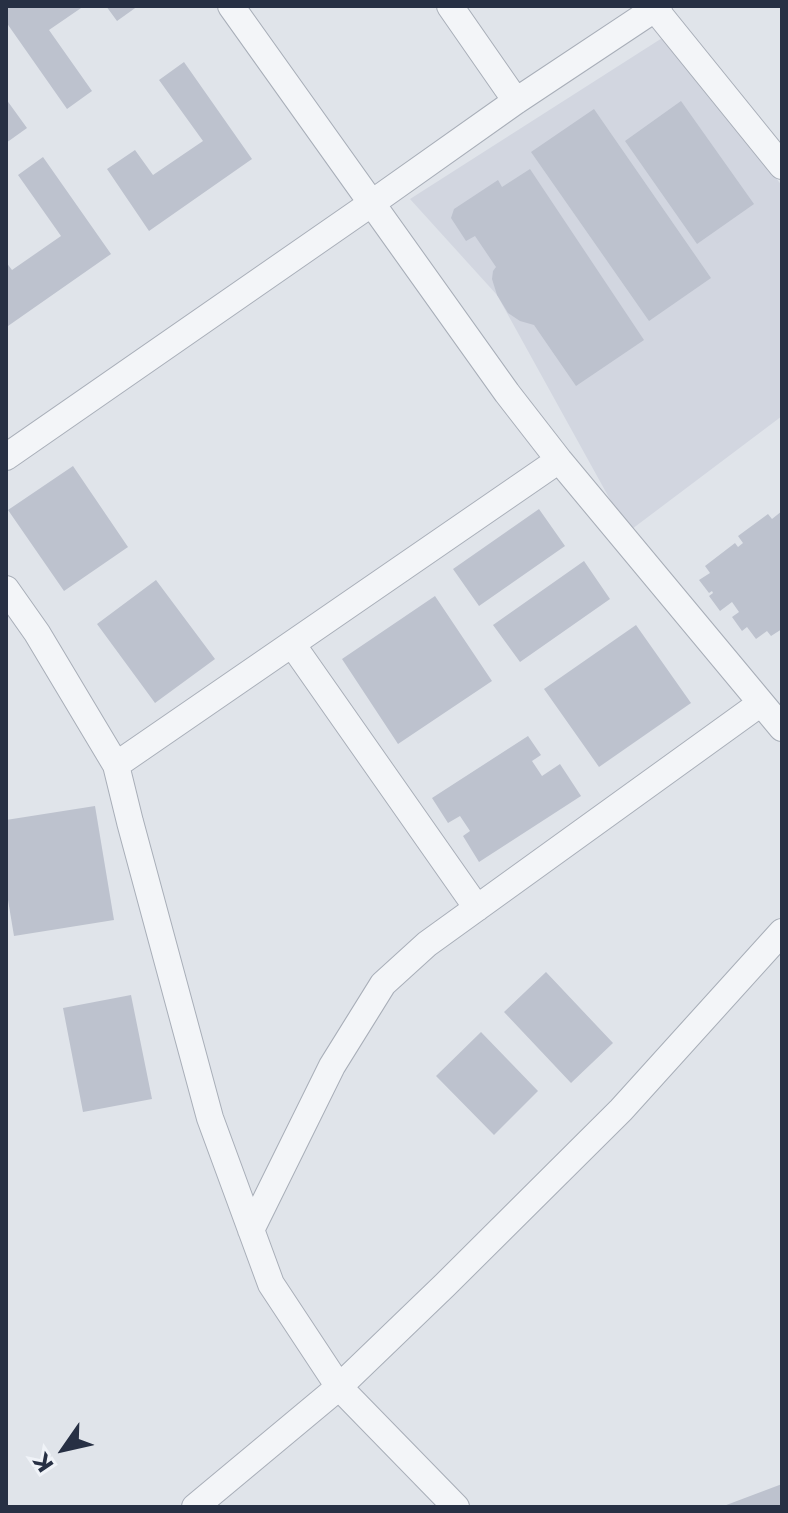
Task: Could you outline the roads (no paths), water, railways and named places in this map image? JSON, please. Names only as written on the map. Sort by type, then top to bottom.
[{"type":"street","points":[[231,6],[507,393],[782,728]]},
{"type":"street","points":[[450,6],[516,101]]},
{"type":"street","points":[[6,457],[516,101],[657,7],[782,166]]},
{"type":"street","points":[[116,765],[559,460]]},
{"type":"street","points":[[6,589],[37,633],[116,765],[210,1118],[271,1284],[339,1387],[456,1507]]},
{"type":"street","points":[[292,644],[477,908]]},
{"type":"street","points":[[251,1230],[332,1066],[383,984],[427,944],[761,703]]},
{"type":"street","points":[[195,1507],[339,1387],[445,1285],[621,1110],[782,932]]}]
